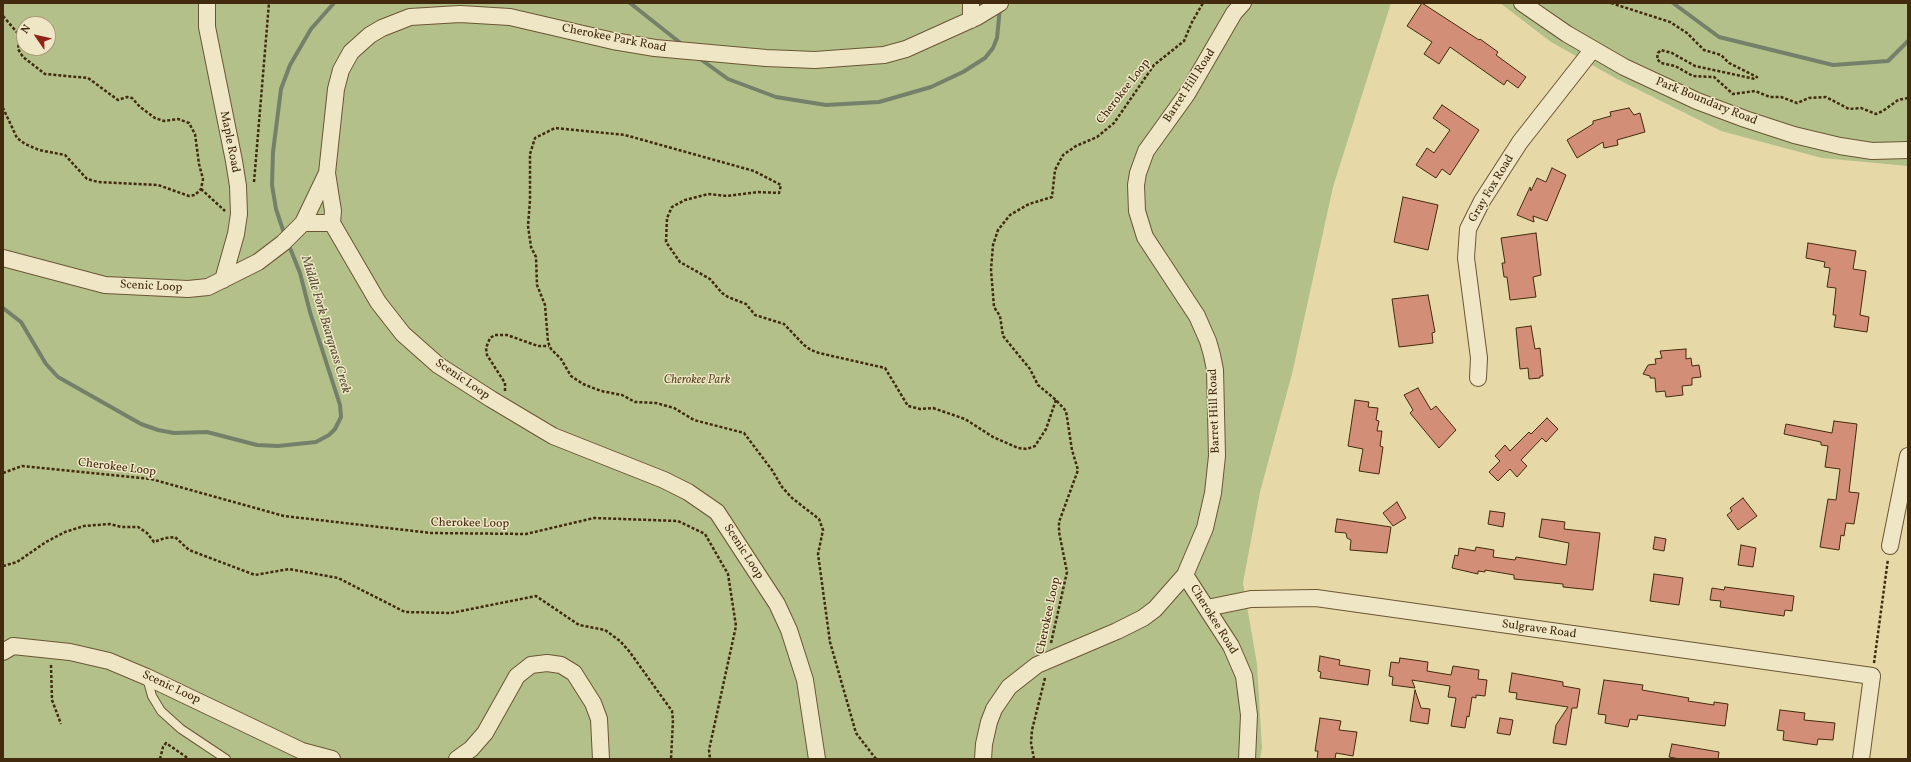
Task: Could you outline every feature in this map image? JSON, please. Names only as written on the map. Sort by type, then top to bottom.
[{"type":"street","name":"Maple Road","points":[[207,3],[207,27],[234,161],[239,214],[236,234],[223,280]]},
{"type":"street","name":"Cherokee Park Road","points":[[332,223],[333,211],[327,173],[336,89],[341,70],[351,52],[360,43],[382,28],[410,17],[460,14],[510,17],[613,41],[655,48],[815,60],[884,55],[906,49],[973,13],[1000,3]]},
{"type":"street","name":"Barret Hill Road","points":[[983,759],[984,744],[989,722],[1001,697],[1018,678],[1037,666],[1143,618],[1155,609],[1185,575],[1205,528],[1213,493],[1217,456],[1215,370],[1208,341],[1197,316],[1145,237],[1137,211],[1136,185],[1138,173],[1146,151],[1187,94],[1234,13],[1243,3]]},
{"type":"street","name":"Park Boundary Road","points":[[1522,3],[1567,34],[1624,68],[1697,101],[1794,135],[1840,146],[1872,151],[1894,152],[1908,150]]},
{"type":"street","name":"Gray Fox Road","points":[[1478,378],[1479,358],[1466,258],[1468,229],[1482,200],[1520,142],[1593,49]]},
{"type":"street","name":"Cherokee Park Road","points":[[304,223],[327,173]]},
{"type":"street","points":[[304,223],[332,223]]},
{"type":"street","name":"Scenic Loop","points":[[3,258],[105,285],[188,289],[208,286],[258,262],[274,251],[304,223]]},
{"type":"street","name":"Scenic Loop","points":[[332,223],[378,302],[403,334],[438,365],[498,403],[568,443],[664,480],[688,492],[717,512],[777,604],[790,630],[805,680],[817,759]]},
{"type":"street","points":[[1890,546],[1908,456]]},
{"type":"street","name":"Cherokee Road","points":[[1185,575],[1231,646],[1244,676],[1249,715],[1247,759]]},
{"type":"street","name":"Sulgrave Road","points":[[1207,608],[1251,599],[1316,598],[1872,676]]},
{"type":"street","name":"Scenic Loop","points":[[3,652],[13,646],[70,652],[109,661],[147,677],[302,751],[325,758]]},
{"type":"street","points":[[457,759],[471,749],[485,733],[517,676],[531,666],[547,663],[561,665],[574,673],[593,703],[599,719],[601,759]]},
{"type":"street","points":[[1861,759],[1872,676]]},
{"type":"lane","points":[[147,677],[152,696],[161,711],[181,729],[226,759]]},
{"type":"path","points":[[254,184],[269,3]]},
{"type":"path","name":"Cherokee Loop","points":[[1034,759],[1031,743],[1032,730],[1048,662],[1056,613],[1067,572],[1059,532],[1059,522],[1078,470],[1072,450],[1068,417],[1063,406],[1038,385],[1030,369],[1003,336],[1000,316],[994,307],[991,270],[993,245],[998,230],[1015,212],[1029,204],[1052,196],[1056,170],[1063,155],[1076,146],[1097,137],[1114,123],[1154,65],[1184,41],[1192,22],[1203,3]]},
{"type":"path","points":[[1611,3],[1670,22],[1690,35],[1704,50],[1721,55],[1729,63],[1757,77],[1754,80],[1695,66],[1672,53],[1663,50],[1658,53],[1657,59],[1661,63],[1675,66],[1693,76],[1714,77],[1733,94],[1755,91],[1770,97],[1781,97],[1797,103],[1809,98],[1826,97],[1849,110],[1861,108],[1876,114],[1883,111],[1898,100],[1908,98]]},
{"type":"path","points":[[3,16],[20,36],[18,49],[23,57],[45,74],[88,78],[118,100],[127,97],[132,98],[140,107],[155,118],[164,121],[178,119],[190,123],[195,134],[199,164],[204,179],[201,189],[195,195],[189,196],[158,185],[98,182],[87,179],[65,154],[39,150],[25,144],[17,138],[3,108]]},
{"type":"path","points":[[876,759],[856,733],[830,642],[818,554],[823,530],[819,519],[792,498],[782,487],[772,470],[744,433],[694,420],[674,408],[656,403],[635,402],[622,395],[601,391],[583,384],[571,376],[561,359],[550,346],[547,336],[545,305],[537,285],[536,257],[531,247],[528,226],[530,200],[530,154],[534,138],[556,128],[625,135],[754,171],[781,185],[780,193],[758,192],[727,196],[708,194],[685,200],[672,207],[667,218],[666,242],[680,262],[710,279],[722,293],[728,297],[746,304],[755,315],[784,324],[804,346],[810,350],[885,368],[908,406],[920,409],[933,408],[965,419],[993,437],[1018,448],[1027,449],[1035,446],[1046,428],[1056,400]]},
{"type":"path","points":[[201,189],[222,210],[239,214]]},
{"type":"path","points":[[498,403],[506,387],[487,355],[486,348],[490,338],[495,335],[507,335],[538,346],[550,346]]},
{"type":"path","name":"Cherokee Loop","points":[[3,473],[22,466],[150,479],[284,516],[431,533],[526,534],[594,518],[678,521],[705,534],[728,574],[736,626],[709,750],[710,759]]},
{"type":"path","points":[[3,566],[16,562],[29,552],[65,532],[84,526],[110,524],[121,527],[138,527],[147,533],[154,542],[165,538],[175,538],[189,550],[255,575],[289,569],[338,578],[405,612],[451,613],[536,596],[579,625],[605,630],[620,641],[629,651],[672,711],[671,759]]},
{"type":"path","points":[[1872,676],[1890,546]]},
{"type":"path","points":[[51,650],[52,700],[61,724]]},
{"type":"path","points":[[160,759],[163,747],[166,743],[189,759]]},
{"type":"green space","name":"Cherokee Park","points":[[3,3],[1391,3],[1333,187],[1292,374],[1260,492],[1243,583],[1257,664],[1262,748],[1260,759],[3,759]]},
{"type":"green space","points":[[1500,3],[1908,3],[1908,166],[1822,158],[1721,131],[1617,79],[1551,42]]},
{"type":"building","points":[[1422,3],[1498,52],[1496,55],[1526,77],[1518,88],[1507,80],[1504,85],[1450,47],[1439,64],[1424,54],[1432,42],[1407,26]]},
{"type":"building","points":[[1442,105],[1479,130],[1450,175],[1442,169],[1436,178],[1416,165],[1427,148],[1434,153],[1450,130],[1433,118]]},
{"type":"building","points":[[1629,108],[1634,115],[1640,113],[1645,132],[1617,140],[1618,145],[1604,148],[1603,142],[1577,158],[1567,140],[1593,124],[1593,121],[1611,116],[1610,112]]},
{"type":"building","points":[[1552,168],[1566,175],[1547,221],[1533,216],[1534,222],[1517,215],[1530,187],[1531,191],[1537,178],[1546,182]]},
{"type":"building","points":[[1403,197],[1438,205],[1428,250],[1394,242]]},
{"type":"building","points":[[1536,233],[1541,275],[1533,277],[1536,297],[1510,300],[1507,277],[1504,277],[1502,263],[1505,263],[1501,238]]},
{"type":"building","points":[[1808,243],[1856,251],[1853,269],[1866,271],[1860,315],[1869,317],[1867,332],[1834,327],[1836,315],[1833,315],[1836,288],[1827,287],[1830,268],[1824,267],[1825,262],[1806,258]]},
{"type":"building","points":[[1428,295],[1435,332],[1432,333],[1433,343],[1399,347],[1392,299]]},
{"type":"building","points":[[1531,326],[1535,349],[1540,348],[1543,376],[1540,376],[1540,378],[1529,379],[1528,368],[1520,369],[1516,328]]},
{"type":"building","points":[[1686,349],[1686,359],[1691,358],[1692,366],[1699,365],[1701,377],[1692,378],[1692,385],[1682,386],[1683,395],[1666,397],[1665,391],[1656,392],[1655,378],[1650,378],[1650,376],[1643,374],[1648,365],[1656,364],[1655,359],[1662,358],[1660,351]]},
{"type":"building","points":[[1418,388],[1431,410],[1436,406],[1456,430],[1439,448],[1410,413],[1413,410],[1404,395]]},
{"type":"building","points":[[1355,400],[1369,402],[1368,407],[1378,408],[1376,420],[1379,421],[1377,431],[1382,431],[1380,446],[1383,447],[1379,474],[1359,471],[1363,449],[1348,446]]},
{"type":"building","points":[[1547,418],[1558,429],[1546,442],[1542,438],[1521,460],[1527,466],[1517,477],[1510,469],[1498,481],[1489,472],[1500,461],[1495,456],[1505,445],[1510,451],[1529,432],[1531,434]]},
{"type":"building","points":[[1834,421],[1857,424],[1849,492],[1859,493],[1854,524],[1846,523],[1844,536],[1841,535],[1839,550],[1820,547],[1828,499],[1836,500],[1840,469],[1825,467],[1828,446],[1821,445],[1821,442],[1784,434],[1786,424],[1832,433]]},
{"type":"building","points":[[1743,498],[1757,516],[1738,530],[1727,515],[1732,511],[1730,508]]},
{"type":"building","points":[[1397,502],[1406,518],[1393,526],[1383,513]]},
{"type":"building","points":[[1490,511],[1505,513],[1503,527],[1488,524]]},
{"type":"building","points":[[1337,519],[1391,527],[1387,553],[1350,550],[1351,540],[1347,538],[1346,533],[1335,532]]},
{"type":"building","points":[[1542,519],[1565,522],[1564,529],[1600,533],[1593,590],[1563,587],[1563,584],[1514,579],[1514,575],[1485,570],[1485,572],[1478,571],[1478,574],[1452,568],[1455,555],[1458,556],[1459,548],[1475,551],[1476,547],[1494,550],[1493,557],[1515,560],[1516,557],[1566,565],[1569,543],[1539,537]]},
{"type":"building","points":[[1655,537],[1666,539],[1664,551],[1653,549]]},
{"type":"building","points":[[1741,545],[1756,548],[1753,567],[1738,565]]},
{"type":"building","points":[[1654,574],[1683,578],[1679,605],[1650,601]]},
{"type":"building","points":[[1725,587],[1794,596],[1792,611],[1785,610],[1784,616],[1720,607],[1721,601],[1710,600],[1712,588],[1724,590]]},
{"type":"building","points":[[1320,656],[1340,660],[1339,665],[1370,670],[1368,685],[1320,678],[1321,672],[1318,671]]},
{"type":"building","points":[[1400,658],[1428,662],[1427,671],[1451,675],[1453,666],[1479,670],[1478,679],[1487,680],[1485,696],[1476,695],[1476,698],[1472,697],[1469,717],[1467,716],[1465,728],[1451,726],[1456,698],[1448,697],[1450,686],[1412,680],[1415,688],[1392,685],[1393,677],[1389,676],[1391,662],[1399,663]]},
{"type":"building","points":[[1512,673],[1563,682],[1563,686],[1580,689],[1577,708],[1572,708],[1566,745],[1553,743],[1556,725],[1568,707],[1516,699],[1517,693],[1509,692]]},
{"type":"building","points":[[1604,680],[1643,685],[1642,690],[1689,698],[1688,701],[1714,705],[1714,702],[1728,704],[1725,726],[1638,715],[1637,720],[1630,719],[1628,727],[1605,723],[1606,715],[1598,714]]},
{"type":"building","points":[[1415,690],[1421,708],[1430,709],[1428,724],[1410,721]]},
{"type":"building","points":[[1780,710],[1805,713],[1804,720],[1835,723],[1833,740],[1818,739],[1817,745],[1783,740],[1784,731],[1777,730]]},
{"type":"building","points":[[1320,718],[1341,721],[1339,730],[1357,732],[1353,756],[1336,753],[1335,759],[1317,759],[1318,751],[1315,751]]},
{"type":"building","points":[[1500,718],[1513,720],[1510,735],[1497,733]]},
{"type":"building","points":[[1672,744],[1719,752],[1718,759],[1680,759],[1669,757]]},
{"type":"waterway","name":"Middle Fork Beargrass Creek","points":[[285,236],[276,209],[272,185],[273,152],[281,89],[290,65],[311,29],[334,3]]},
{"type":"waterway","name":"Middle Fork Beargrass Creek","points":[[630,3],[683,45]]},
{"type":"waterway","name":"Middle Fork Beargrass Creek","points":[[1673,3],[1719,37],[1833,65],[1888,61],[1908,41]]},
{"type":"waterway","name":"Middle Fork Beargrass Creek","points":[[699,58],[728,79],[776,97],[826,105],[879,102],[931,87],[963,72],[985,58],[993,48],[997,38],[1000,7]]},
{"type":"waterway","name":"Middle Fork Beargrass Creek","points":[[3,308],[21,322],[46,364],[58,377],[141,424],[158,430],[174,433],[207,432],[257,445],[278,446],[316,442],[329,435],[335,429],[341,417],[340,405],[310,312],[300,273],[288,243]]}]
